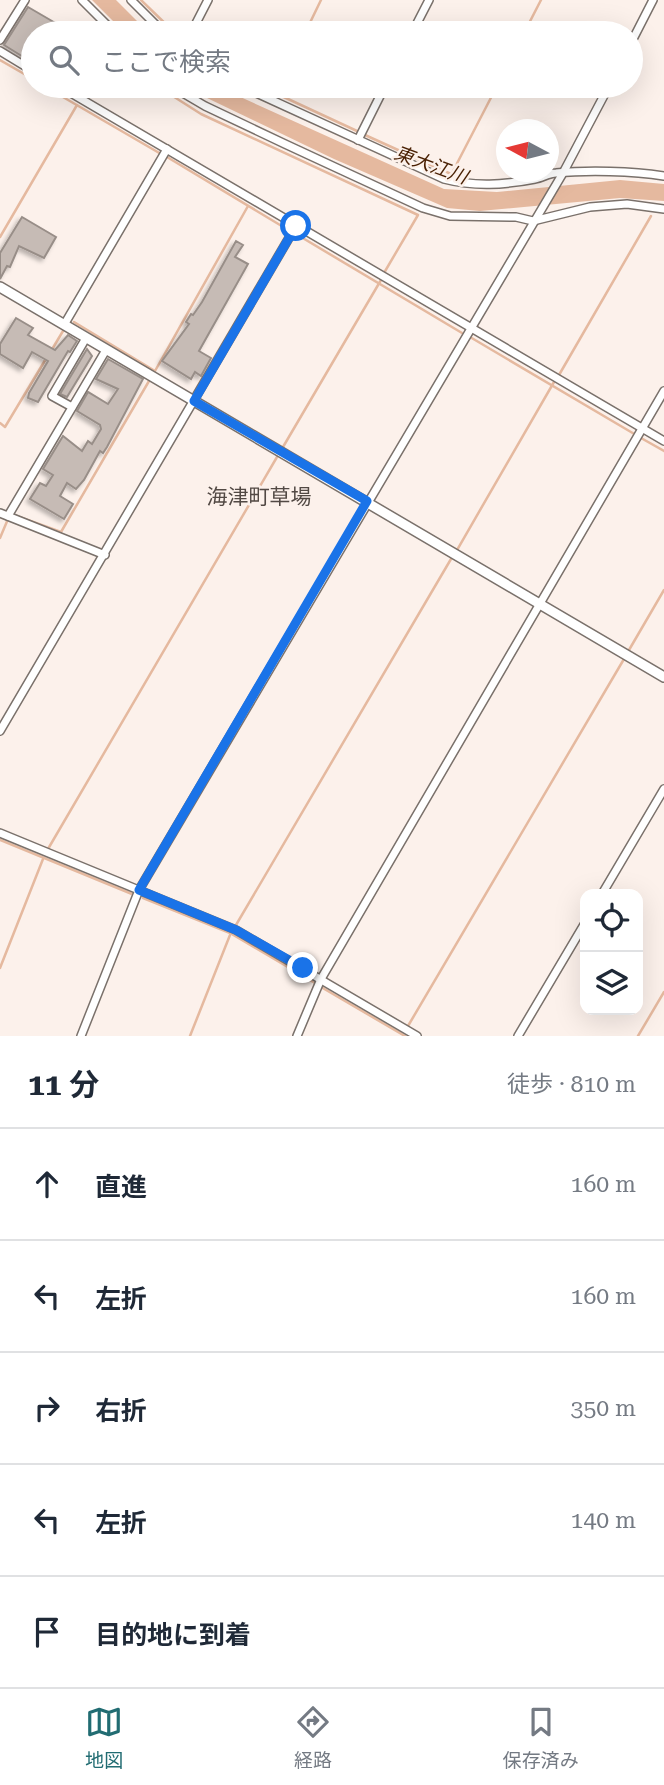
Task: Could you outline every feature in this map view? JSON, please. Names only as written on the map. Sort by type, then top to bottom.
[{"type":"street","points":[[0,40],[25,0]]},
{"type":"street","points":[[82,0],[103,21]]},
{"type":"street","points":[[131,0],[152,21]]},
{"type":"street","points":[[197,21],[208,0]]},
{"type":"street","points":[[418,21],[429,0]]},
{"type":"street","points":[[642,21],[653,0]]},
{"type":"street","points":[[0,51],[21,64]]},
{"type":"street","points":[[80,98],[664,441]]},
{"type":"street","points":[[191,98],[423,208],[471,218],[535,218],[590,207],[627,205],[664,209]]},
{"type":"street","points":[[268,98],[444,180],[466,185],[635,171],[664,176]]},
{"type":"street","points":[[358,140],[379,98]]},
{"type":"street","points":[[81,1036],[139,890],[561,176],[602,98]]},
{"type":"street","points":[[64,325],[167,149]]},
{"type":"street","points":[[0,731],[296,226]]},
{"type":"street","points":[[0,287],[664,677]]},
{"type":"street","points":[[72,408],[52,396],[86,338]]},
{"type":"street","points":[[105,555],[4,514],[106,350]]},
{"type":"street","points":[[297,1036],[321,979],[664,391]]},
{"type":"street","points":[[605,889],[664,789]]},
{"type":"street","points":[[0,833],[236,930],[417,1036]]},
{"type":"street","points":[[518,1036],[580,931]]},
{"type":"shaded area","points":[[92,0],[116,0],[137,21],[113,21]]},
{"type":"shaded area","points":[[207,98],[243,98],[444,189],[497,192],[620,180],[664,184],[664,201],[620,198],[480,211],[447,208],[334,159]]},
{"type":"building","points":[[28,7],[52,21],[21,21],[21,56],[4,45]]},
{"type":"building","points":[[22,217],[56,237],[44,258],[19,246],[10,267],[7,266],[0,279],[0,253]]},
{"type":"building","points":[[236,241],[243,245],[235,257],[248,264],[199,351],[211,358],[201,376],[195,372],[191,379],[162,361],[189,324],[186,322],[202,302]]},
{"type":"building","points":[[16,318],[33,328],[28,335],[55,350],[68,335],[77,341],[70,352],[68,351],[38,402],[28,398],[29,393],[48,361],[32,352],[23,368],[0,354],[0,344]]},
{"type":"building","points":[[87,349],[92,356],[67,397],[60,394]]},
{"type":"building","points":[[108,359],[143,379],[107,447],[103,453],[100,451],[84,480],[76,489],[67,483],[60,496],[73,504],[64,519],[30,499],[40,483],[46,486],[53,475],[43,469],[63,436],[82,451],[88,441],[92,444],[101,429],[100,425],[77,411],[88,392],[108,404],[118,389],[96,379]]},
{"type":"waterway","points":[[141,0],[163,21]]},
{"type":"waterway","points":[[311,21],[321,0]]},
{"type":"waterway","points":[[530,21],[541,0]]},
{"type":"waterway","points":[[0,60],[21,72]]},
{"type":"waterway","points":[[65,98],[161,154]]},
{"type":"waterway","points":[[176,98],[201,114],[418,215],[384,273]]},
{"type":"waterway","points":[[286,98],[357,131]]},
{"type":"waterway","name":"東大江川","points":[[451,175],[491,98]]},
{"type":"waterway","points":[[0,237],[77,105]]},
{"type":"waterway","name":"東大江川","points":[[365,135],[451,174]]},
{"type":"waterway","points":[[167,157],[290,231]]},
{"type":"waterway","points":[[74,322],[155,371],[248,206]]},
{"type":"waterway","points":[[559,375],[651,216]]},
{"type":"waterway","points":[[296,234],[462,333]]},
{"type":"waterway","points":[[283,447],[381,280]]},
{"type":"waterway","points":[[51,351],[63,331]]},
{"type":"waterway","points":[[470,337],[636,435]]},
{"type":"waterway","points":[[0,423],[5,427],[47,357]]},
{"type":"waterway","points":[[14,515],[61,532],[149,381]]},
{"type":"waterway","points":[[457,550],[554,382]]},
{"type":"waterway","points":[[641,438],[664,451]]},
{"type":"waterway","points":[[48,849],[277,457]]},
{"type":"waterway","points":[[0,538],[8,519]]},
{"type":"waterway","points":[[236,925],[451,559]]},
{"type":"waterway","points":[[629,650],[664,590]]},
{"type":"waterway","points":[[408,1026],[624,659]]},
{"type":"waterway","points":[[0,840],[132,894]]},
{"type":"waterway","points":[[0,968],[43,859]]},
{"type":"waterway","points":[[143,898],[230,933],[315,983]]},
{"type":"waterway","points":[[190,1036],[230,935]]},
{"type":"waterway","points":[[321,987],[405,1036]]},
{"type":"waterway","points":[[638,1036],[664,992]]},
{"type":"district","name":"海津町草場","points":[[259,497]]},
{"type":"route","points":[[296,226],[194,401],[367,501],[139,890],[236,930],[303,968]]}]
